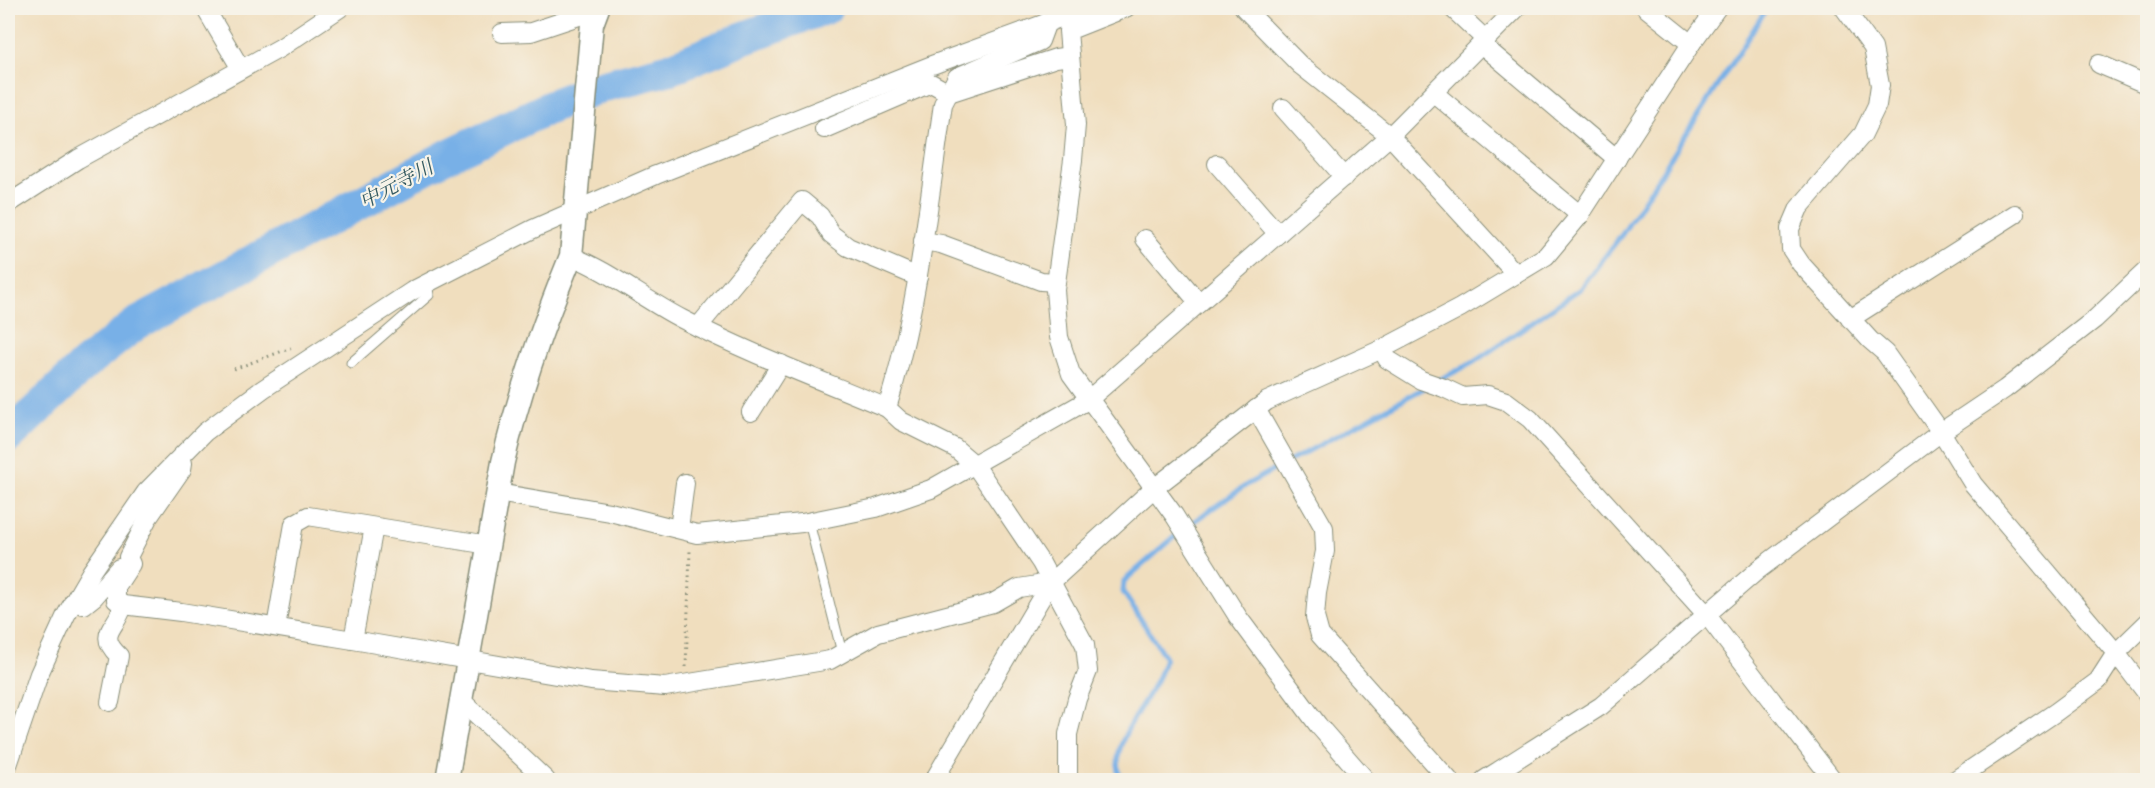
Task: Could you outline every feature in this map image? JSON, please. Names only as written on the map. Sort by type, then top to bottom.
[{"type":"street","points":[[205,8],[241,69]]},
{"type":"street","points":[[8,204],[78,159],[280,48],[340,8]]},
{"type":"street","points":[[8,765],[39,674],[91,572],[146,492],[205,432],[263,389],[412,291],[532,229],[575,204],[656,175],[932,64],[1087,8]]},
{"type":"street","points":[[1126,8],[1068,31],[1076,125],[1055,290],[1059,337],[1071,374],[1088,400],[1174,514],[1238,616],[1318,725],[1366,780]]},
{"type":"street","points":[[1244,8],[1300,65],[1390,136],[1516,274]]},
{"type":"street","points":[[1452,8],[1484,42],[1617,159]]},
{"type":"street","points":[[498,493],[610,512],[697,534],[808,522],[887,504],[932,489],[1088,400],[1390,136],[1517,8]]},
{"type":"street","points":[[1646,8],[1691,44]]},
{"type":"street","points":[[934,780],[1050,583],[1153,489],[1267,401],[1382,349],[1460,308],[1546,256],[1580,215],[1691,44],[1717,8]]},
{"type":"street","points":[[1844,8],[1874,48],[1880,85],[1877,105],[1863,134],[1799,208],[1790,229],[1791,249],[1801,264],[1870,340],[1886,353],[1941,432],[1973,484],[2116,653],[2148,695]]},
{"type":"street","points":[[447,780],[498,493],[513,422],[571,256],[596,14],[531,32],[502,33]]},
{"type":"street","points":[[887,408],[898,374],[918,276],[943,104],[957,76],[1040,41],[1047,22]]},
{"type":"street","points":[[824,129],[931,83],[949,93],[1056,58],[1070,56]]},
{"type":"street","points":[[2099,64],[2148,86]]},
{"type":"street","points":[[1434,93],[1580,215]]},
{"type":"street","points":[[1284,108],[1344,177]]},
{"type":"street","points":[[1217,164],[1278,234]]},
{"type":"street","points":[[698,327],[802,201],[820,216],[831,234],[848,247],[918,276]]},
{"type":"street","points":[[1851,319],[2015,214]]},
{"type":"street","points":[[1145,239],[1199,303]]},
{"type":"street","points":[[923,240],[941,244],[1041,280],[1056,282]]},
{"type":"street","points":[[571,256],[592,265],[620,284],[698,327],[887,408],[901,421],[955,448],[975,465],[1041,562],[1084,645],[1088,671],[1077,699],[1068,734],[1068,780]]},
{"type":"street","points":[[1484,780],[1600,706],[1706,614],[1825,518],[1941,432],[2005,389],[2096,320],[2148,269]]},
{"type":"street","points":[[1382,349],[1387,359],[1421,380],[1444,387],[1463,397],[1488,395],[1506,401],[1530,419],[1706,614],[1833,780]]},
{"type":"street","points":[[751,412],[781,364]]},
{"type":"street","points":[[1256,410],[1324,528],[1325,551],[1315,617],[1320,635],[1449,780]]},
{"type":"street","points":[[74,602],[84,605],[94,597],[128,557],[148,518],[182,469],[184,453]]},
{"type":"street","points":[[685,483],[685,531]]},
{"type":"street","points":[[276,627],[294,524],[308,516],[489,545]]},
{"type":"street","points":[[353,640],[374,527]]},
{"type":"street","points":[[128,557],[131,564],[116,587],[117,600],[123,605],[181,612],[470,658],[591,681],[665,687],[830,660],[878,633],[993,603],[1019,588],[1050,583]]},
{"type":"street","points":[[110,702],[119,656],[113,651],[107,633],[121,615],[123,605]]},
{"type":"street","points":[[1956,780],[2098,681],[2116,653],[2148,622]]},
{"type":"street","points":[[461,700],[546,780]]},
{"type":"lane","points":[[351,363],[429,295],[427,283]]},
{"type":"lane","points":[[808,522],[842,653]]},
{"type":"path","points":[[234,369],[295,346]]},
{"type":"path","points":[[685,531],[685,684]]},
{"type":"waterway","name":"中元寺川","points":[[8,437],[84,365],[136,324],[449,155],[563,101],[602,86],[669,69],[743,38],[826,8]]},
{"type":"waterway","points":[[1437,381],[1474,362],[1580,289],[1623,233],[1767,8]]},
{"type":"waterway","points":[[1120,780],[1118,755],[1123,739],[1156,681],[1165,657],[1123,592],[1124,581],[1187,526],[1248,484],[1426,387]]}]
